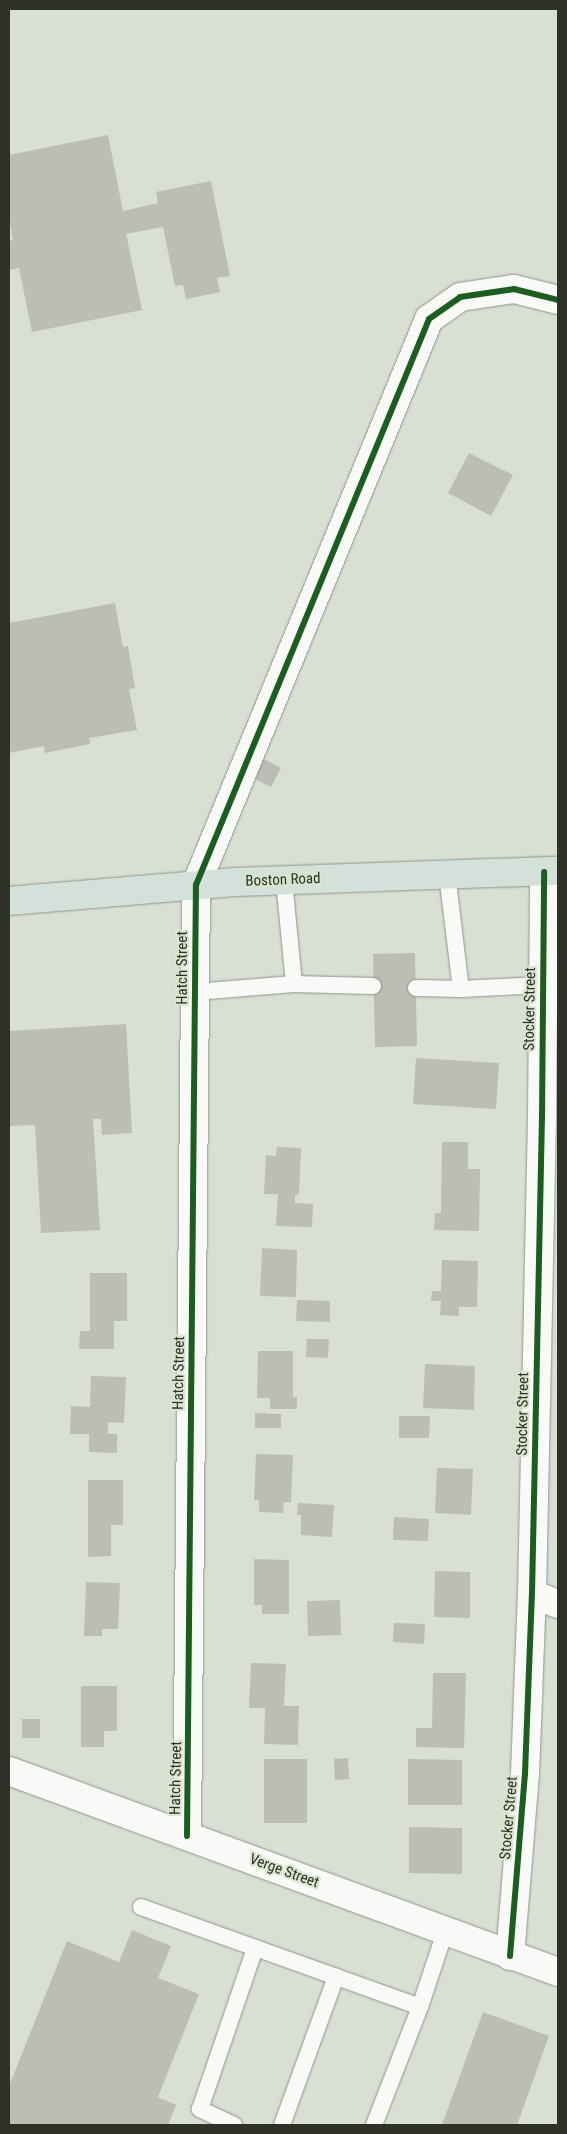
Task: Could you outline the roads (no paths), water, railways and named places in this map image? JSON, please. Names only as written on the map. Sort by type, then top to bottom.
[{"type":"main road","name":"Boston Road","points":[[9,901],[196,898],[284,880],[551,871]]},
{"type":"street","points":[[196,898],[429,319],[460,297],[514,289],[558,300]]},
{"type":"street","name":"Stocker Street","points":[[510,1956],[525,1774],[550,1119],[542,985],[551,871]]},
{"type":"street","name":"Hatch Street","points":[[188,1836],[196,898]]},
{"type":"street","points":[[532,1594],[558,1604]]},
{"type":"street","name":"Verge Street","points":[[9,1771],[558,1972]]},
{"type":"lane","points":[[447,874],[461,989]]},
{"type":"lane","points":[[284,880],[294,984]]},
{"type":"lane","points":[[195,992],[294,984],[373,986]]},
{"type":"lane","points":[[416,988],[461,989],[542,985]]},
{"type":"lane","points":[[141,1908],[420,2007]]},
{"type":"lane","points":[[374,2125],[420,2007],[445,1932]]},
{"type":"lane","points":[[234,2125],[200,2109],[256,1948]]},
{"type":"lane","points":[[282,2125],[336,1977]]}]
